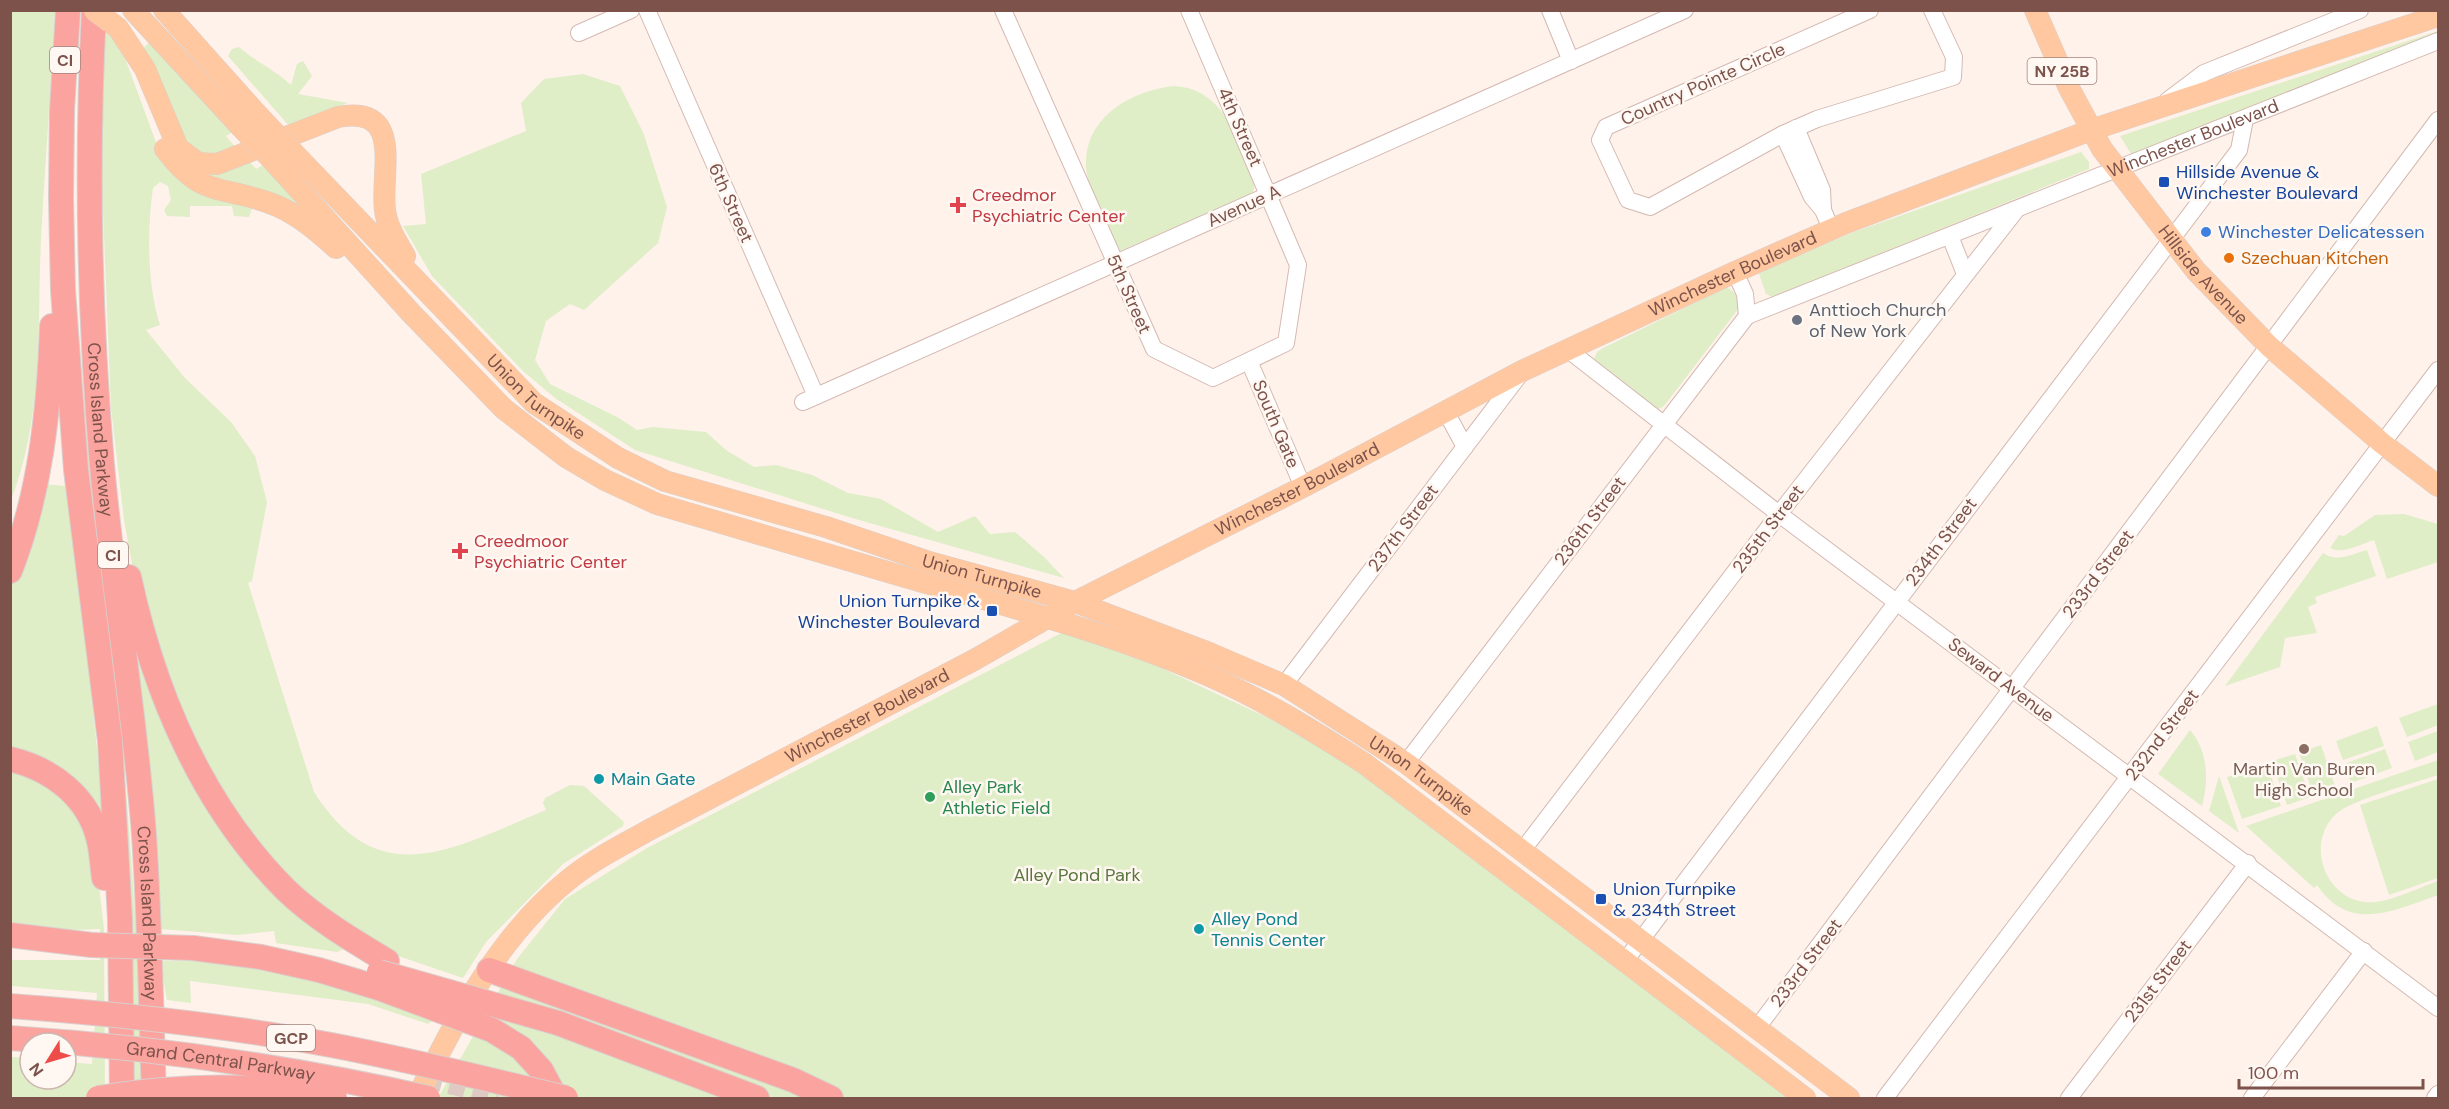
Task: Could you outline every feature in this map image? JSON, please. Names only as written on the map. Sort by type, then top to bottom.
[{"type":"highway","name":"Cross Island Parkway","points":[[68,10],[62,110],[61,198],[68,368],[76,470],[110,741],[117,851],[122,1098]]},
{"type":"highway","name":"Cross Island Parkway","points":[[104,18],[88,199],[96,382],[102,468],[135,732],[144,837],[154,1098]]},
{"type":"highway","points":[[10,570],[30,510],[42,455],[49,400],[55,216],[62,110]]},
{"type":"highway","points":[[10,526],[33,452],[45,398],[52,316]]},
{"type":"highway","points":[[96,382],[107,464],[135,602],[166,701],[187,750],[210,791],[259,861],[288,891],[321,918],[381,974],[492,1030],[521,1048],[541,1070],[559,1098]]},
{"type":"highway","points":[[10,759],[28,763],[54,775],[75,795],[90,818],[99,840],[122,1017]]},
{"type":"highway","points":[[10,935],[92,945]]},
{"type":"highway","points":[[10,950],[92,945],[193,948],[301,958],[381,974],[558,1023],[757,1098]]},
{"type":"highway","points":[[489,970],[793,1080],[831,1098]]},
{"type":"highway","name":"Grand Central Parkway","points":[[10,1006],[181,1022],[256,1032],[398,1058],[559,1098]]},
{"type":"highway","name":"Grand Central Parkway","points":[[10,1038],[117,1047],[250,1065],[428,1098]]},
{"type":"highway","points":[[98,1098],[187,1087],[234,1087],[335,1098]]},
{"type":"main road","name":"Union Turnpike","points":[[164,10],[248,119]]},
{"type":"main road","name":"Hillside Avenue","points":[[2035,10],[2069,88],[2091,130],[2118,170],[2218,296],[2269,346],[2383,444],[2439,486]]},
{"type":"main road","name":"Union Turnpike","points":[[144,14],[282,156],[411,312],[504,410],[566,457],[604,480],[657,504],[1069,623],[1153,652],[1209,676],[1311,730],[1365,764],[1805,1098]]},
{"type":"main road","name":"Winchester Boulevard","points":[[417,1098],[449,1037],[489,970],[510,939],[537,908],[567,881],[598,859],[715,794],[974,660],[1075,602],[1303,487],[1522,371],[1735,272],[1827,220],[2162,105],[2439,16]]},
{"type":"main road","points":[[104,18],[145,69],[178,148],[198,163],[217,164],[338,117],[354,114],[367,117],[380,127],[386,142],[385,211],[394,238],[427,293]]},
{"type":"main road","points":[[104,18],[164,149],[179,168],[194,181],[208,188],[267,202],[287,210],[312,227],[411,312]]},
{"type":"main road","name":"Union Turnpike","points":[[282,156],[427,293],[534,403],[618,458],[656,476],[826,527],[926,561],[1075,602],[1207,652],[1284,685],[1406,763],[1849,1098]]},
{"type":"street","points":[[579,33],[631,10]]},
{"type":"street","name":"6th Street","points":[[647,10],[809,399]]},
{"type":"street","name":"5th Street","points":[[1003,10],[1154,349],[1213,378],[1249,361]]},
{"type":"street","name":"4th Street","points":[[1189,10],[1298,265],[1286,344],[1249,361]]},
{"type":"street","points":[[1550,10],[1571,61]]},
{"type":"street","name":"Avenue A","points":[[809,399],[1685,10]]},
{"type":"street","name":"Country Pointe Circle","points":[[1870,10],[1606,127],[1600,140],[1628,200],[1650,207],[1790,131],[1817,119],[1953,77],[1954,57],[1932,10]]},
{"type":"street","name":"Winchester Boulevard","points":[[2162,105],[2204,73],[2361,10]]},
{"type":"street","name":"Winchester Boulevard","points":[[1747,316],[2439,41]]},
{"type":"street","name":"234th Street","points":[[1625,961],[2239,150],[2245,119]]},
{"type":"street","name":"233rd Street","points":[[1757,1028],[2439,120]]},
{"type":"street","points":[[1790,131],[1822,190],[1827,220]]},
{"type":"street","name":"235th Street","points":[[1522,851],[1779,513],[2018,209]]},
{"type":"street","points":[[1950,236],[1965,274]]},
{"type":"street","points":[[1735,272],[1745,294],[1747,316]]},
{"type":"street","name":"236th Street","points":[[1406,763],[1747,316]]},
{"type":"street","name":"Seward Avenue","points":[[1567,349],[1779,513],[2439,1008]]},
{"type":"street","name":"South Gate","points":[[1249,361],[1303,487]]},
{"type":"street","name":"232nd Street","points":[[1886,1098],[2439,370]]},
{"type":"street","name":"237th Street","points":[[1284,685],[1522,371]]},
{"type":"street","points":[[1446,412],[1464,447]]},
{"type":"street","name":"231st Street","points":[[2069,1098],[2247,863]]},
{"type":"street","points":[[2253,1098],[2364,951]]},
{"type":"street","points":[[2435,1098],[2439,1094]]},
{"type":"green space","points":[[10,11],[55,11],[41,239],[37,371],[29,436],[22,468],[11,500]]},
{"type":"green space","points":[[104,26],[118,39],[161,156],[252,209],[249,217],[234,216],[232,206],[190,206],[190,217],[167,216],[164,210],[171,200],[168,186],[160,182],[153,188],[149,257],[160,325],[146,330],[185,378],[231,422],[255,456],[267,502],[252,581],[248,583],[314,792],[339,824],[365,844],[393,853],[421,854],[450,848],[481,837],[546,810],[543,803],[545,798],[570,785],[584,786],[624,822],[623,826],[563,864],[486,942],[463,978],[401,957],[349,930],[280,876],[229,811],[174,711],[141,613],[124,520],[111,408],[100,139]]},
{"type":"green space","points":[[2438,31],[2438,33],[2133,157],[2120,136]]},
{"type":"green space","points":[[150,42],[233,132],[226,136],[237,149],[207,157],[181,140],[141,50]]},
{"type":"green space","points":[[239,47],[291,85],[297,64],[303,61],[312,76],[298,94],[348,103],[289,126],[228,56],[232,49]]},
{"type":"green space","points":[[583,74],[620,86],[643,132],[667,207],[658,243],[584,310],[570,304],[546,321],[535,360],[550,384],[619,418],[637,430],[653,427],[706,432],[726,450],[754,467],[776,465],[812,475],[848,493],[881,499],[938,532],[975,516],[990,534],[1015,532],[1064,578],[852,518],[635,450],[555,398],[523,371],[432,276],[403,226],[426,224],[421,174],[526,131],[521,103],[544,79]]},
{"type":"green space","points":[[1174,86],[1192,89],[1206,97],[1228,120],[1255,182],[1253,193],[1120,251],[1089,182],[1087,155],[1091,139],[1099,124],[1124,102],[1140,94]]},
{"type":"green space","points":[[2081,152],[2089,162],[2089,169],[1772,297],[1766,294],[1759,274],[1772,267],[1854,232]]},
{"type":"green space","points":[[179,155],[247,159],[256,169],[263,165],[310,215],[207,178]]},
{"type":"green space","points":[[1727,287],[1736,296],[1739,308],[1664,406],[1658,409],[1594,359],[1597,352],[1603,348]]},
{"type":"green space","points":[[84,414],[121,718],[140,981],[142,1098],[129,1098],[82,440]]},
{"type":"green space","points":[[44,484],[65,486],[85,630],[106,839],[11,750],[10,576]]},
{"type":"green space","points":[[2404,514],[2438,524],[2438,562],[2387,579],[2374,540],[2346,550],[2330,548],[2339,535],[2344,536],[2375,515]]},
{"type":"green space","points":[[2367,550],[2376,576],[2315,597],[2317,603],[2308,607],[2317,633],[2285,638],[2280,667],[2225,686],[2323,553],[2339,558]]},
{"type":"green space","points":[[132,612],[195,784],[344,949],[337,952],[276,943],[274,931],[237,935],[160,929]]},
{"type":"green space","name":"Alley Pond Park","points":[[1069,629],[1125,651],[1315,740],[1415,811],[1793,1098],[438,1098],[517,959],[565,899],[647,848]]},
{"type":"green space","points":[[2438,704],[2438,725],[2407,737],[2399,718]]},
{"type":"green space","points":[[2377,726],[2384,746],[2343,760],[2336,741]]},
{"type":"green space","points":[[2190,730],[2204,756],[2206,786],[2202,806],[2158,774]]},
{"type":"green space","points":[[2438,731],[2438,752],[2415,761],[2408,742]]},
{"type":"green space","points":[[2321,745],[2336,789],[2314,796],[2299,753]]},
{"type":"green space","points":[[2385,749],[2392,768],[2351,783],[2344,764]]},
{"type":"green space","points":[[2295,754],[2310,797],[2287,805],[2272,761]]},
{"type":"green space","points":[[2438,760],[2438,775],[2344,808],[2327,826],[2322,839],[2323,866],[2329,879],[2338,890],[2350,898],[2364,902],[2382,901],[2438,881],[2438,895],[2406,907],[2374,914],[2358,914],[2344,909],[2330,900],[2317,885],[2314,888],[2246,826]]},
{"type":"green space","points":[[2267,764],[2281,806],[2242,819],[2227,777]]},
{"type":"green space","points":[[11,766],[49,782],[82,815],[95,854],[104,929],[105,1098],[11,1098],[11,1057],[18,1057],[18,1091],[78,1091],[78,1063],[92,1064],[97,993],[11,986],[10,960],[100,960],[100,929],[71,930],[11,926]]},
{"type":"green space","points":[[2219,776],[2239,833],[2209,811]]},
{"type":"green space","points":[[2438,779],[2438,878],[2389,895],[2360,805]]},
{"type":"green space","points":[[232,959],[293,970],[435,1018],[428,1024],[368,1004],[190,981],[191,1003],[167,1000],[160,961]]},
{"type":"tunnel","points":[[426,1080],[497,1098]]},
{"type":"place","name":"Hillside Avenue & Winchester Boulevard","points":[[2164,182]]},
{"type":"place","name":"Creedmor Psychiatric Center","points":[[958,205]]},
{"type":"place","name":"Winchester Delicatessen","points":[[2206,232]]},
{"type":"place","name":"Szechuan Kitchen","points":[[2229,258]]},
{"type":"place","name":"Anttioch Church of New York","points":[[1797,320]]},
{"type":"place","name":"Creedmoor Psychiatric Center","points":[[460,551]]},
{"type":"place","name":"Union Turnpike & Winchester Boulevard","points":[[992,611]]},
{"type":"place","name":"Martin Van Buren High School","points":[[2304,749]]},
{"type":"place","name":"Main Gate","points":[[599,779]]},
{"type":"place","name":"Alley Park Athletic Field","points":[[930,797]]},
{"type":"place","name":"Union Turnpike & 234th Street","points":[[1601,899]]},
{"type":"place","name":"Alley Pond Tennis Center","points":[[1199,929]]}]
